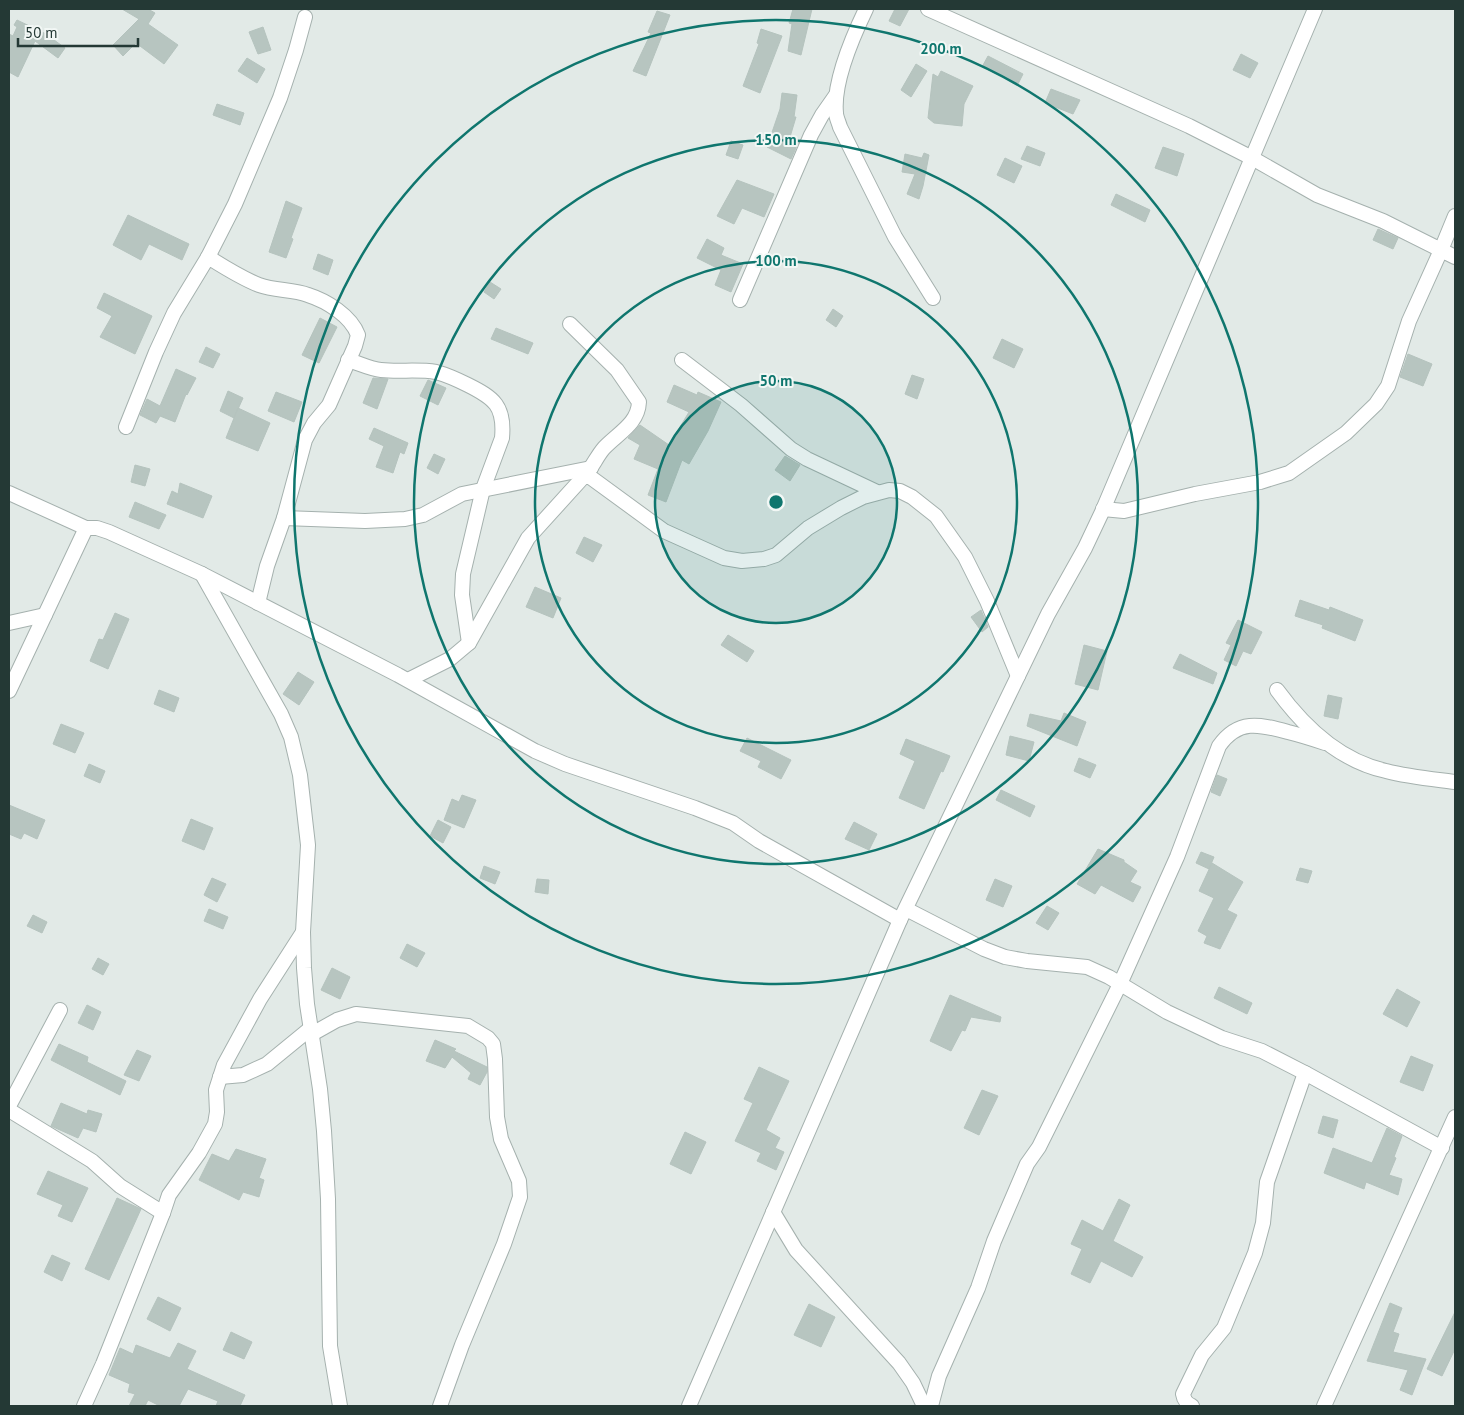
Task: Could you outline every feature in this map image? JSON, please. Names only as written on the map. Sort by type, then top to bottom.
[{"type":"street","points":[[866,9],[852,38],[837,94],[836,114],[840,127],[895,237],[933,298]]},
{"type":"street","points":[[928,9],[1189,126],[1252,158],[1317,195],[1383,221],[1455,257]]},
{"type":"street","points":[[689,1406],[903,915],[1048,614],[1085,548],[1103,511],[1315,9]]},
{"type":"street","points":[[126,427],[170,321],[208,257],[235,204],[280,98],[305,17]]},
{"type":"street","points":[[740,300],[811,135],[837,94]]},
{"type":"street","points":[[1103,511],[1124,511],[1195,494],[1260,482],[1290,473],[1346,433],[1376,404],[1388,386],[1409,321],[1455,216]]},
{"type":"street","points":[[208,257],[260,285],[308,295],[344,315],[352,323],[358,335],[329,405],[314,423],[305,440],[258,603]]},
{"type":"street","points":[[408,680],[450,658],[469,643],[528,538],[588,471],[604,448],[633,421],[637,414],[639,402],[616,370],[570,324]]},
{"type":"street","points":[[348,360],[382,370],[435,372],[457,380],[492,398],[500,415],[502,438],[483,489],[463,574],[462,595],[469,643]]},
{"type":"street","points":[[682,360],[742,405],[791,449],[807,459],[877,492]]},
{"type":"street","points":[[284,518],[365,521],[405,519],[423,515],[462,494],[588,471],[664,531],[731,560],[764,559],[776,555],[808,528],[832,513],[864,497],[889,490],[900,491],[912,497],[936,516],[968,564],[987,601],[1018,676]]},
{"type":"street","points":[[9,493],[86,528],[97,528],[116,535],[202,574],[408,680],[535,751],[565,764],[695,808],[733,823],[759,842],[903,915],[1005,957],[1088,967],[1197,1027],[1262,1052],[1305,1073],[1442,1148]]},
{"type":"street","points":[[9,691],[86,528]]},
{"type":"street","points":[[202,574],[281,714],[291,737],[300,775],[308,845],[303,932],[307,1004],[324,1131],[328,1200],[330,1346],[340,1406]]},
{"type":"street","points":[[9,623],[45,615]]},
{"type":"street","points":[[1277,690],[1290,708],[1325,742]]},
{"type":"street","points":[[931,1406],[939,1376],[978,1288],[994,1241],[1027,1164],[1041,1142],[1120,984],[1177,856],[1219,746],[1226,736],[1237,728],[1252,724],[1267,726],[1325,742],[1366,765],[1386,771],[1455,782]]},
{"type":"street","points":[[84,1406],[103,1364],[169,1195],[199,1154],[215,1124],[217,1112],[216,1090],[224,1065],[260,999],[303,932]]},
{"type":"street","points":[[9,1106],[60,1010]]},
{"type":"street","points":[[220,1078],[243,1075],[267,1064],[312,1031],[356,1014],[468,1026],[488,1038],[493,1044],[497,1116],[501,1139],[519,1181],[520,1197],[504,1244],[462,1345],[440,1406]]},
{"type":"street","points":[[1192,1406],[1187,1404],[1183,1394],[1202,1355],[1224,1328],[1255,1252],[1263,1223],[1267,1182],[1305,1073]]},
{"type":"street","points":[[9,1110],[92,1161],[120,1186],[162,1213]]},
{"type":"street","points":[[1324,1406],[1455,1118]]},
{"type":"street","points":[[773,1212],[796,1250],[899,1362],[913,1383],[924,1406]]},
{"type":"building","points":[[122,9],[148,9],[155,13],[148,24],[178,45],[164,64],[136,43],[123,56],[113,45],[139,19]]},
{"type":"building","points":[[793,9],[812,9],[801,55],[788,51],[792,24],[789,23]]},
{"type":"building","points":[[895,9],[909,9],[900,26],[889,21]]},
{"type":"building","points":[[657,11],[670,15],[646,76],[633,71],[651,33],[648,32]]},
{"type":"building","points":[[17,20],[46,34],[65,48],[58,58],[35,41],[18,77],[9,72],[9,34],[13,36],[17,27],[14,25]]},
{"type":"building","points":[[263,27],[271,50],[258,54],[249,32]]},
{"type":"building","points":[[761,29],[782,36],[760,93],[743,86],[759,44],[757,43]]},
{"type":"building","points":[[1241,54],[1258,63],[1250,78],[1233,70]]},
{"type":"building","points":[[988,56],[1023,74],[1018,84],[982,67]]},
{"type":"building","points":[[247,58],[265,69],[257,83],[238,71]]},
{"type":"building","points":[[916,64],[927,71],[911,97],[901,90]]},
{"type":"building","points":[[941,71],[973,86],[964,104],[962,126],[934,123],[928,118],[933,74],[938,77]]},
{"type":"building","points":[[1051,89],[1080,100],[1073,114],[1045,103]]},
{"type":"building","points":[[782,93],[797,95],[794,117],[796,117],[790,137],[799,141],[791,159],[767,147],[780,109]]},
{"type":"building","points":[[217,104],[244,113],[240,125],[213,115]]},
{"type":"building","points":[[731,141],[743,145],[738,159],[726,155]]},
{"type":"building","points":[[1027,146],[1045,153],[1040,166],[1021,159]]},
{"type":"building","points":[[1163,147],[1184,154],[1177,176],[1155,168]]},
{"type":"building","points":[[924,153],[929,155],[919,199],[907,194],[915,174],[902,172],[905,154],[922,158]]},
{"type":"building","points":[[1005,158],[1022,166],[1014,183],[997,175]]},
{"type":"building","points":[[737,180],[774,194],[764,217],[742,208],[734,224],[717,216]]},
{"type":"building","points":[[1116,194],[1150,210],[1145,222],[1111,205]]},
{"type":"building","points":[[286,201],[302,208],[286,258],[269,252]]},
{"type":"building","points":[[128,215],[189,244],[182,260],[149,244],[141,260],[113,245]]},
{"type":"building","points":[[1378,229],[1398,238],[1393,249],[1373,240]]},
{"type":"building","points":[[707,239],[724,248],[721,255],[743,264],[731,292],[715,285],[721,270],[697,258]]},
{"type":"building","points":[[318,254],[333,260],[328,275],[313,269]]},
{"type":"building","points":[[490,282],[501,289],[494,299],[484,292]]},
{"type":"building","points":[[104,293],[152,316],[135,354],[100,337],[112,316],[97,308]]},
{"type":"building","points":[[833,309],[843,316],[836,327],[826,320]]},
{"type":"building","points":[[320,318],[337,327],[319,363],[302,355]]},
{"type":"building","points":[[496,328],[533,343],[528,354],[491,339]]},
{"type":"building","points":[[1002,339],[1023,349],[1014,368],[993,358]]},
{"type":"building","points":[[206,347],[220,354],[213,368],[199,362]]},
{"type":"building","points":[[1408,354],[1432,364],[1423,386],[1400,377]]},
{"type":"building","points":[[176,369],[196,378],[186,394],[175,422],[160,416],[156,423],[140,415],[147,399],[160,406]]},
{"type":"building","points":[[912,375],[924,379],[917,399],[905,394]]},
{"type":"building","points":[[373,378],[388,379],[377,409],[363,403]]},
{"type":"building","points":[[428,380],[446,388],[438,405],[420,396]]},
{"type":"building","points":[[674,385],[697,395],[698,392],[721,402],[708,431],[689,464],[682,460],[666,502],[648,495],[658,469],[634,459],[640,445],[628,438],[640,425],[669,445],[689,412],[667,402]]},
{"type":"building","points":[[228,391],[243,398],[234,418],[220,411]]},
{"type":"building","points":[[276,392],[302,402],[294,422],[268,411]]},
{"type":"building","points":[[238,408],[270,423],[258,451],[226,438]]},
{"type":"building","points":[[374,428],[408,443],[404,454],[400,452],[393,473],[376,467],[384,446],[369,439]]},
{"type":"building","points":[[434,454],[445,459],[438,474],[427,468]]},
{"type":"building","points":[[785,456],[800,465],[790,481],[775,470]]},
{"type":"building","points":[[135,465],[150,469],[145,486],[131,482]]},
{"type":"building","points":[[180,483],[212,496],[203,518],[167,504],[172,491],[178,494]]},
{"type":"building","points":[[135,502],[166,515],[159,529],[129,517]]},
{"type":"building","points":[[584,537],[602,545],[593,562],[576,553]]},
{"type":"building","points":[[535,587],[561,598],[553,618],[526,607]]},
{"type":"building","points":[[1300,600],[1329,610],[1330,607],[1363,620],[1355,641],[1322,628],[1323,625],[1295,616]]},
{"type":"building","points":[[981,610],[988,627],[982,632],[971,617]]},
{"type":"building","points":[[115,613],[129,619],[108,669],[90,661],[99,639],[103,640]]},
{"type":"building","points":[[1238,620],[1262,632],[1251,654],[1243,651],[1236,666],[1224,660],[1231,645],[1226,643]]},
{"type":"building","points":[[728,635],[754,651],[747,662],[721,645]]},
{"type":"building","points":[[1084,645],[1107,651],[1098,690],[1075,684]]},
{"type":"building","points":[[1180,654],[1217,673],[1213,684],[1173,668]]},
{"type":"building","points":[[298,672],[314,682],[299,705],[283,694]]},
{"type":"building","points":[[159,690],[179,698],[174,712],[154,704]]},
{"type":"building","points":[[1328,695],[1342,698],[1338,719],[1324,716]]},
{"type":"building","points":[[1064,713],[1086,722],[1077,746],[1027,726],[1030,714],[1061,721]]},
{"type":"building","points":[[61,724],[84,733],[75,753],[53,744]]},
{"type":"building","points":[[1010,736],[1034,742],[1029,761],[1006,755]]},
{"type":"building","points":[[747,738],[791,760],[781,779],[758,767],[761,761],[740,751]]},
{"type":"building","points":[[906,739],[950,756],[924,809],[899,798],[915,761],[900,754]]},
{"type":"building","points":[[1079,758],[1096,765],[1090,778],[1074,771]]},
{"type":"building","points":[[89,764],[105,771],[100,783],[84,776]]},
{"type":"building","points":[[1217,775],[1227,779],[1220,796],[1211,792]]},
{"type":"building","points":[[1001,790],[1035,806],[1030,817],[996,800]]},
{"type":"building","points":[[462,795],[476,800],[464,828],[444,820],[452,799],[459,802]]},
{"type":"building","points":[[9,805],[45,820],[37,839],[24,833],[21,839],[9,834]]},
{"type":"building","points":[[191,819],[213,828],[204,850],[182,841]]},
{"type":"building","points":[[438,820],[451,827],[443,843],[430,836]]},
{"type":"building","points":[[854,822],[877,834],[869,850],[845,839]]},
{"type":"building","points":[[1098,849],[1124,860],[1124,862],[1137,871],[1130,882],[1141,887],[1133,902],[1101,885],[1095,894],[1077,884]]},
{"type":"building","points":[[1201,852],[1214,857],[1209,869],[1196,863]]},
{"type":"building","points":[[1212,863],[1243,882],[1227,910],[1237,915],[1220,949],[1204,943],[1207,936],[1198,931],[1214,898],[1199,891]]},
{"type":"building","points":[[484,866],[500,872],[495,884],[480,878]]},
{"type":"building","points":[[1300,868],[1312,871],[1308,883],[1296,880]]},
{"type":"building","points":[[212,878],[226,884],[217,902],[204,895]]},
{"type":"building","points":[[537,879],[549,880],[548,894],[535,892]]},
{"type":"building","points":[[995,879],[1012,886],[1003,907],[986,900]]},
{"type":"building","points":[[1047,906],[1059,913],[1048,930],[1036,923]]},
{"type":"building","points":[[209,909],[228,917],[223,929],[204,921]]},
{"type":"building","points":[[33,915],[47,922],[42,933],[27,926]]},
{"type":"building","points":[[407,944],[425,953],[417,967],[400,958]]},
{"type":"building","points":[[98,958],[109,964],[103,975],[92,969]]},
{"type":"building","points":[[332,968],[350,977],[340,999],[321,990]]},
{"type":"building","points":[[1219,987],[1252,1003],[1247,1014],[1214,998]]},
{"type":"building","points":[[1397,989],[1420,1002],[1407,1027],[1383,1014]]},
{"type":"building","points":[[950,995],[1001,1017],[1000,1022],[971,1017],[965,1031],[962,1030],[951,1051],[930,1041]]},
{"type":"building","points":[[87,1005],[101,1012],[93,1030],[78,1023]]},
{"type":"building","points":[[435,1040],[456,1049],[454,1051],[487,1067],[487,1072],[480,1085],[468,1079],[471,1073],[452,1057],[445,1068],[426,1061]]},
{"type":"building","points":[[59,1044],[88,1057],[87,1062],[126,1081],[120,1095],[51,1060]]},
{"type":"building","points":[[137,1050],[151,1056],[139,1081],[124,1075]]},
{"type":"building","points":[[1411,1056],[1433,1065],[1423,1091],[1400,1082]]},
{"type":"building","points":[[759,1067],[789,1081],[766,1130],[780,1138],[775,1148],[784,1152],[776,1170],[757,1161],[761,1153],[735,1141],[753,1103],[744,1099]]},
{"type":"building","points":[[982,1090],[998,1096],[979,1135],[964,1128]]},
{"type":"building","points":[[61,1103],[87,1114],[88,1110],[102,1114],[96,1132],[83,1128],[78,1138],[51,1126]]},
{"type":"building","points":[[1323,1116],[1338,1120],[1333,1138],[1318,1133]]},
{"type":"building","points":[[1387,1128],[1402,1136],[1389,1175],[1402,1179],[1398,1195],[1366,1182],[1364,1189],[1324,1173],[1333,1148],[1372,1163]]},
{"type":"building","points":[[685,1132],[706,1142],[691,1174],[670,1164]]},
{"type":"building","points":[[236,1149],[266,1159],[259,1178],[264,1180],[259,1197],[243,1192],[239,1200],[199,1180],[212,1154],[229,1161]]},
{"type":"building","points":[[48,1171],[88,1188],[72,1222],[58,1216],[63,1205],[37,1194]]},
{"type":"building","points":[[117,1198],[141,1209],[109,1280],[85,1269]]},
{"type":"building","points":[[1119,1199],[1130,1205],[1113,1241],[1143,1257],[1132,1277],[1101,1261],[1090,1283],[1071,1274],[1082,1249],[1071,1244],[1082,1220],[1103,1231]]},
{"type":"building","points":[[52,1255],[70,1263],[62,1281],[44,1272]]},
{"type":"building","points":[[158,1297],[181,1308],[170,1331],[147,1319]]},
{"type":"building","points":[[1390,1303],[1402,1308],[1393,1332],[1399,1334],[1393,1352],[1426,1359],[1412,1395],[1400,1390],[1408,1370],[1367,1361]]},
{"type":"building","points":[[809,1304],[835,1317],[821,1347],[794,1335]]},
{"type":"building","points":[[1455,1312],[1455,1349],[1442,1376],[1427,1369]]},
{"type":"building","points":[[231,1332],[252,1342],[244,1359],[223,1350]]},
{"type":"building","points":[[178,1343],[196,1351],[187,1369],[245,1395],[240,1406],[216,1406],[218,1401],[188,1389],[179,1406],[160,1406],[148,1400],[145,1406],[129,1406],[135,1394],[128,1392],[130,1384],[109,1375],[120,1348],[133,1354],[136,1345],[170,1358]]}]
